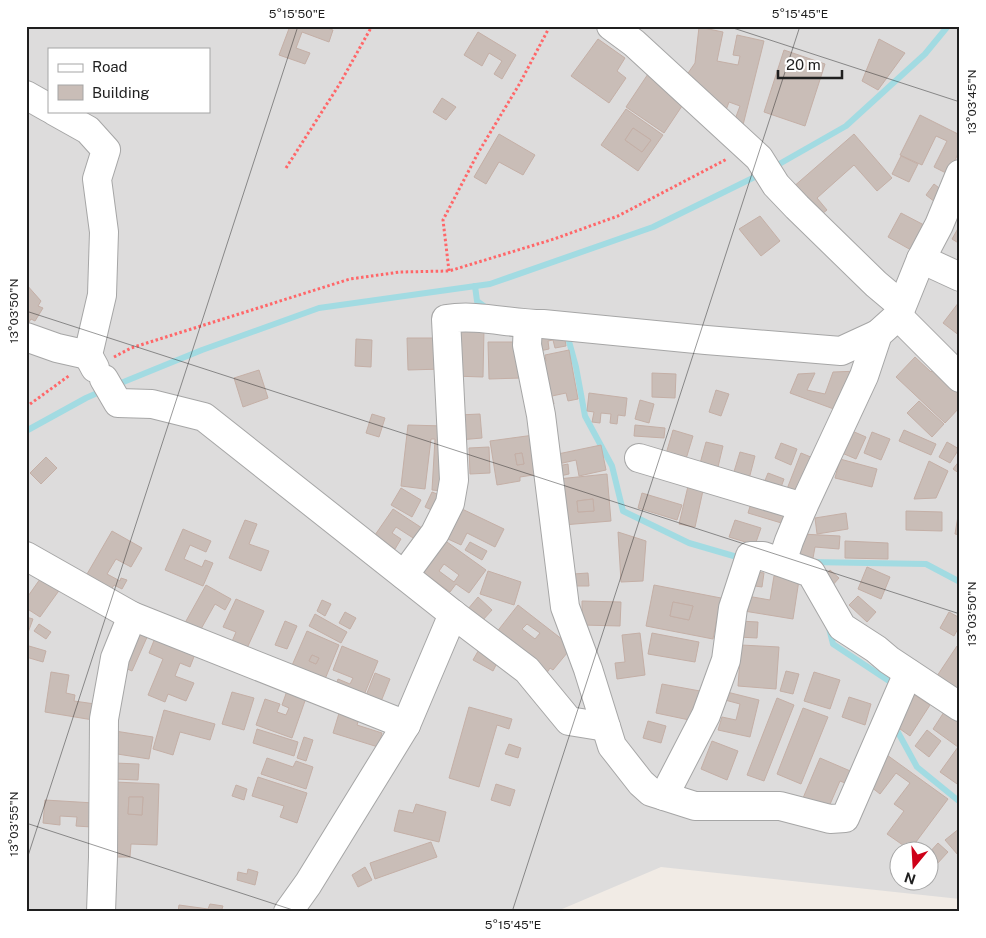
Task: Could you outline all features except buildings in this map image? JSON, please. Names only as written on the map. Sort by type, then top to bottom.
[{"type":"street","points":[[611,26],[634,43],[755,154],[776,185],[876,284],[892,318],[960,378]]},
{"type":"street","points":[[26,95],[48,107]]},
{"type":"street","points":[[56,112],[88,130],[106,150],[97,179],[104,232],[102,295],[95,367]]},
{"type":"street","points":[[782,562],[803,507],[892,318],[939,226],[960,174]]},
{"type":"street","points":[[921,259],[960,277]]},
{"type":"street","points":[[404,575],[435,533],[450,503],[454,480],[446,319],[473,317],[528,324],[840,351],[892,318]]},
{"type":"street","points":[[528,324],[527,345],[540,415],[565,607],[588,669],[612,746],[641,783],[652,792],[695,806],[780,806],[830,819],[845,818],[908,673]]},
{"type":"street","points":[[26,337],[57,348],[95,367],[118,403],[152,404],[204,417],[453,614],[527,670],[569,721],[606,727]]},
{"type":"street","points":[[640,458],[803,507]]},
{"type":"street","points":[[26,556],[132,616],[406,725]]},
{"type":"street","points":[[664,796],[706,716],[726,660],[733,608],[750,556],[763,556],[811,573],[842,627],[960,707]]},
{"type":"street","points":[[288,912],[308,884],[406,725],[453,614]]},
{"type":"street","points":[[101,912],[104,719],[115,658],[132,616]]},
{"type":"path","points":[[286,168],[339,85],[372,26]]},
{"type":"path","points":[[449,271],[443,220],[478,153],[520,83],[550,26]]},
{"type":"path","points":[[26,408],[75,372],[95,367],[131,348],[350,279],[400,272],[449,271],[554,240],[618,216],[731,157],[755,154]]},
{"type":"shaded area","points":[[26,26],[960,26],[960,899],[661,867],[555,912],[26,912]]},
{"type":"waterway","points":[[774,167],[846,126],[925,54],[948,26]]},
{"type":"waterway","points":[[116,385],[202,350],[319,308],[490,284],[653,227],[763,173]]},
{"type":"waterway","points":[[475,286],[477,301],[489,310]]},
{"type":"waterway","points":[[567,334],[576,367],[585,416],[612,466],[623,511],[689,543],[744,559]]},
{"type":"waterway","points":[[26,431],[104,390]]},
{"type":"waterway","points":[[810,562],[926,564],[960,582]]},
{"type":"waterway","points":[[829,628],[833,644],[892,683],[891,688]]},
{"type":"waterway","points":[[894,725],[917,767],[960,802]]}]
